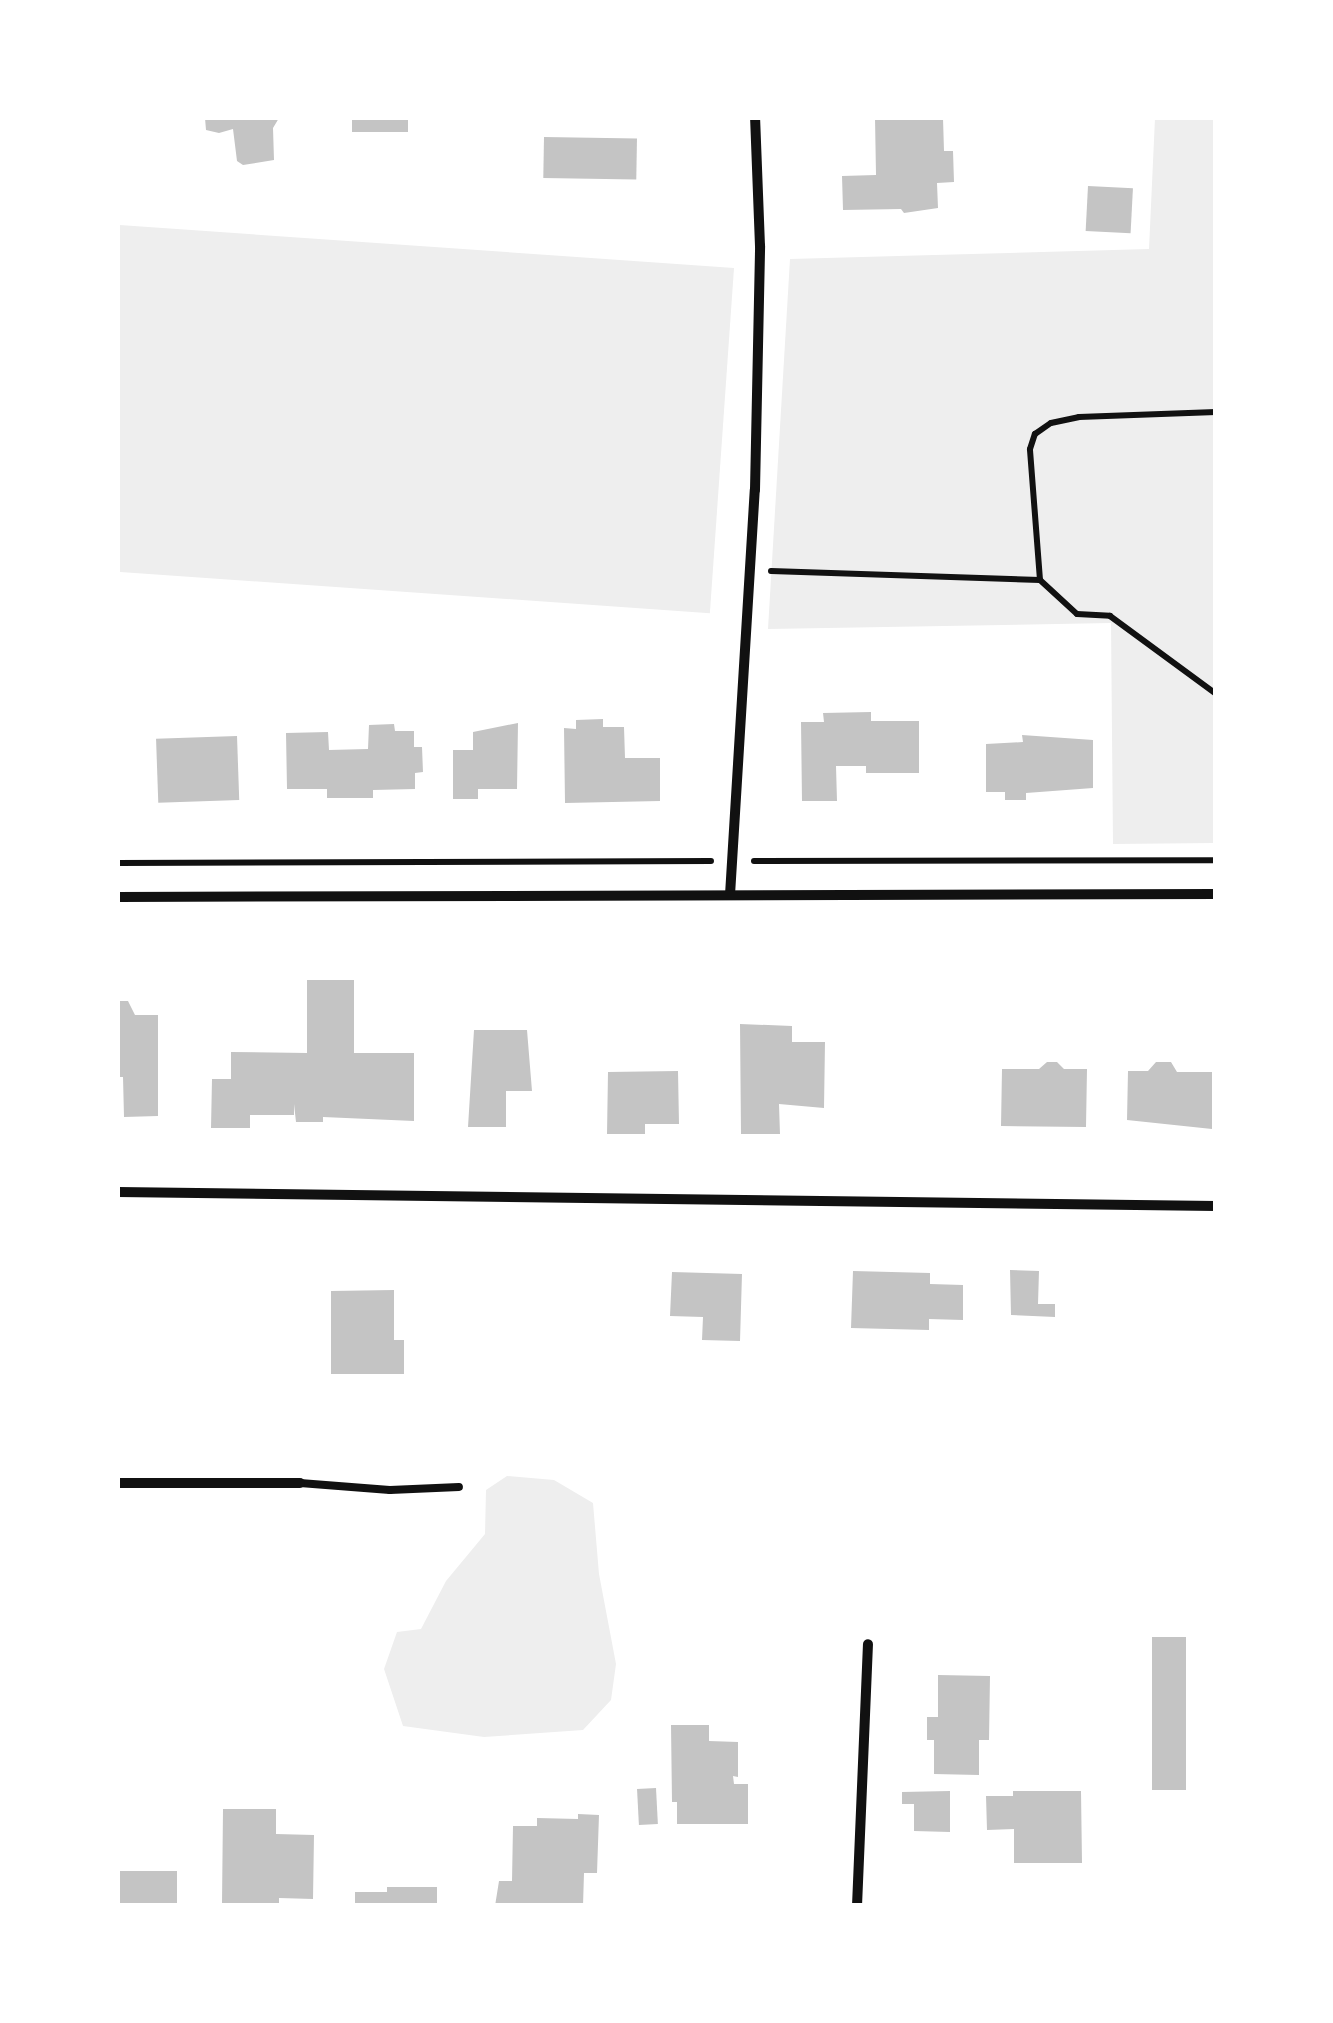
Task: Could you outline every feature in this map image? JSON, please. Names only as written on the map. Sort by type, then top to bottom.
[{"type":"street","points":[[730,895],[750,570],[760,246],[755,118]]},
{"type":"street","points":[[118,897],[1216,894]]},
{"type":"street","points":[[118,1192],[1216,1206]]},
{"type":"street","points":[[118,1483],[300,1483]]},
{"type":"street","points":[[857,1906],[868,1644]]},
{"type":"lane","points":[[300,1483],[390,1490],[459,1487]]},
{"type":"path","points":[[1040,580],[1030,449],[1035,434],[1051,423],[1079,418],[1216,412]]},
{"type":"path","points":[[750,570],[1040,580],[1077,614],[1110,616],[1216,694]]},
{"type":"path","points":[[118,863],[1216,860]]},
{"type":"shaded area","points":[[1155,118],[1215,118],[1215,843],[1113,844],[1111,623],[768,629],[790,259],[1149,249]]},
{"type":"shaded area","points":[[120,225],[734,268],[710,613],[118,572]]},
{"type":"shaded area","points":[[507,1476],[554,1480],[593,1503],[599,1574],[616,1664],[611,1700],[583,1730],[484,1737],[403,1726],[384,1669],[397,1632],[421,1629],[446,1581],[485,1534],[486,1490]]},
{"type":"building","points":[[205,118],[279,118],[273,128],[274,160],[243,165],[237,161],[233,129],[219,133],[206,130]]},
{"type":"building","points":[[352,118],[408,118],[408,132],[352,132]]},
{"type":"building","points":[[875,118],[943,118],[944,151],[953,151],[954,182],[937,183],[938,208],[904,213],[901,209],[843,210],[842,176],[876,175]]},
{"type":"building","points":[[544,137],[637,139],[636,180],[543,178]]},
{"type":"building","points":[[1088,186],[1133,188],[1131,233],[1086,231]]},
{"type":"building","points":[[871,712],[871,721],[919,721],[919,773],[866,773],[866,766],[836,766],[837,801],[802,801],[801,722],[824,722],[823,713]]},
{"type":"building","points":[[603,719],[603,727],[624,727],[625,758],[660,758],[660,801],[565,803],[564,728],[576,729],[576,720]]},
{"type":"building","points":[[518,723],[517,789],[478,789],[478,799],[453,799],[453,750],[473,750],[473,732]]},
{"type":"building","points":[[394,724],[395,731],[414,731],[414,747],[422,747],[423,772],[415,773],[415,789],[373,790],[373,798],[327,798],[327,789],[287,789],[286,733],[328,732],[329,750],[368,749],[369,725]]},
{"type":"building","points":[[1022,735],[1093,740],[1093,788],[1026,793],[1026,800],[1005,800],[1005,792],[986,792],[986,744],[1023,742]]},
{"type":"building","points":[[237,736],[239,800],[158,803],[156,739]]},
{"type":"building","points":[[307,980],[354,980],[354,1053],[414,1053],[414,1121],[323,1117],[323,1122],[296,1122],[294,1104],[294,1115],[250,1115],[250,1128],[211,1128],[212,1079],[231,1079],[231,1052],[307,1053]]},
{"type":"building","points":[[118,1001],[128,1001],[135,1015],[158,1015],[158,1116],[124,1117],[123,1077],[118,1077]]},
{"type":"building","points":[[740,1024],[792,1026],[792,1042],[825,1042],[824,1108],[779,1104],[780,1134],[741,1134]]},
{"type":"building","points":[[474,1030],[527,1030],[532,1091],[506,1091],[506,1127],[468,1127]]},
{"type":"building","points":[[1047,1062],[1057,1062],[1064,1069],[1087,1069],[1086,1127],[1001,1126],[1002,1069],[1039,1069]]},
{"type":"building","points":[[1156,1062],[1171,1062],[1177,1072],[1212,1072],[1212,1129],[1127,1120],[1128,1071],[1148,1071]]},
{"type":"building","points":[[678,1071],[679,1124],[645,1124],[645,1134],[607,1134],[608,1072]]},
{"type":"building","points":[[1010,1270],[1039,1271],[1038,1304],[1055,1304],[1055,1317],[1011,1315]]},
{"type":"building","points":[[853,1271],[930,1273],[930,1284],[963,1285],[963,1320],[929,1319],[929,1330],[851,1328]]},
{"type":"building","points":[[672,1272],[742,1274],[740,1341],[702,1340],[703,1317],[670,1316]]},
{"type":"building","points":[[394,1290],[394,1340],[404,1340],[404,1374],[331,1374],[331,1291]]},
{"type":"building","points":[[1152,1637],[1186,1637],[1186,1790],[1152,1790]]},
{"type":"building","points":[[938,1675],[990,1676],[989,1740],[979,1740],[979,1775],[934,1774],[934,1740],[927,1740],[927,1717],[938,1717]]},
{"type":"building","points":[[671,1725],[709,1725],[709,1741],[738,1742],[738,1777],[733,1776],[734,1784],[748,1784],[748,1824],[677,1824],[677,1802],[672,1802]]},
{"type":"building","points":[[656,1788],[658,1824],[639,1825],[637,1789]]},
{"type":"building","points":[[950,1791],[950,1832],[914,1831],[914,1804],[902,1804],[902,1792]]},
{"type":"building","points":[[1013,1791],[1081,1791],[1082,1863],[1014,1863],[1014,1829],[987,1830],[986,1796],[1013,1796]]},
{"type":"building","points":[[223,1809],[276,1809],[276,1834],[314,1835],[313,1899],[279,1898],[279,1906],[222,1903]]},
{"type":"building","points":[[578,1814],[599,1815],[597,1873],[584,1873],[583,1906],[495,1906],[499,1881],[512,1881],[513,1826],[537,1826],[537,1818],[578,1819]]},
{"type":"building","points":[[118,1871],[177,1871],[177,1906],[118,1906]]},
{"type":"building","points":[[387,1887],[437,1887],[437,1906],[355,1906],[355,1892],[387,1892]]}]
